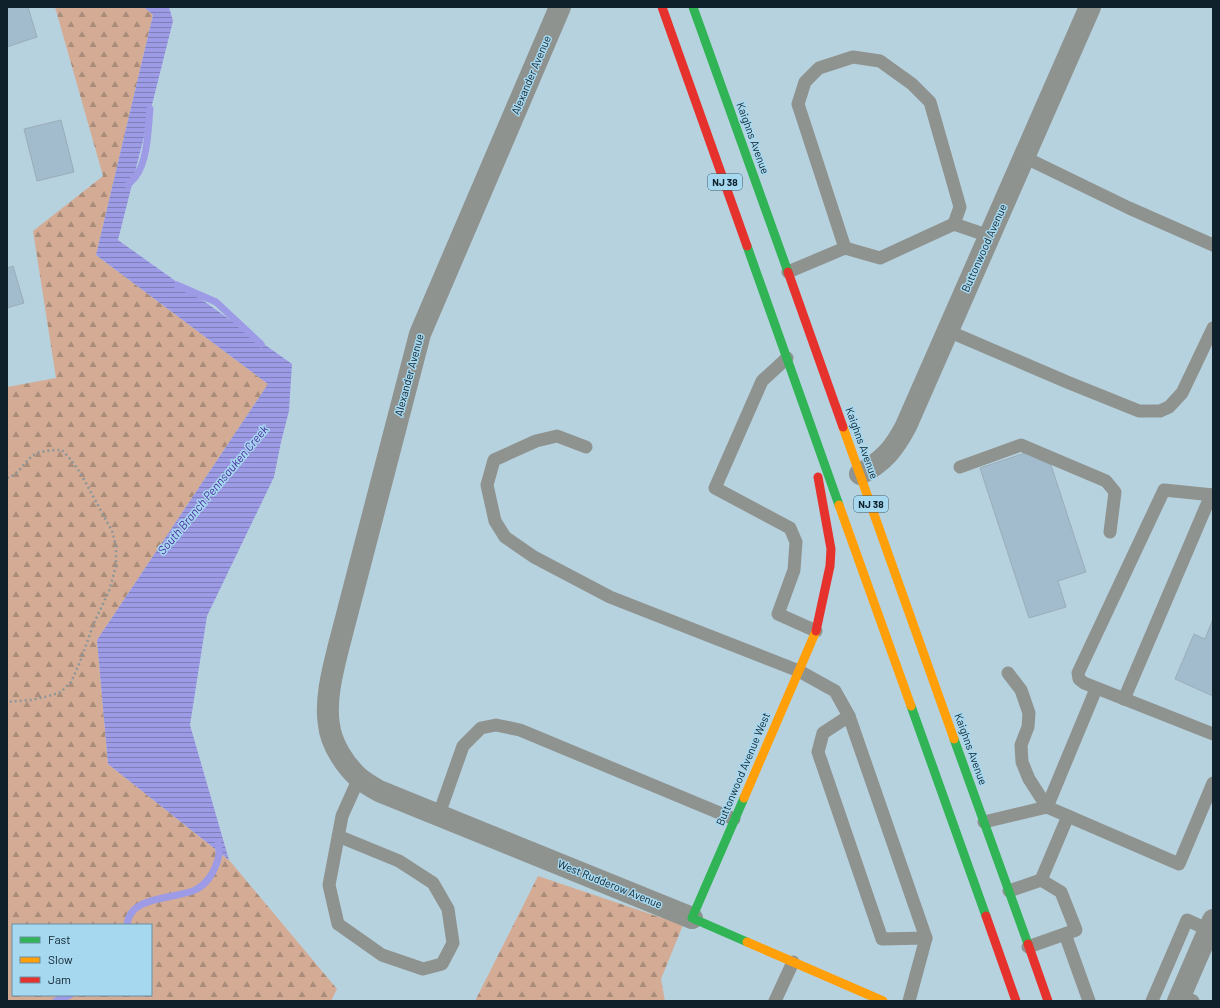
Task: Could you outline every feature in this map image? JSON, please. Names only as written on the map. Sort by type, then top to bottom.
[{"type":"main road","name":"NJ 38","points":[[662,7],[1016,1001]]},
{"type":"main road","name":"Kaighns Avenue","points":[[693,7],[1048,1001]]},
{"type":"main road","name":"Buttonwood Avenue West","points":[[692,918],[816,630],[829,572],[831,549],[829,535],[804,406]]},
{"type":"main road","name":"West Rudderow Avenue","points":[[692,918],[883,1001]]},
{"type":"street","name":"Alexander Avenue","points":[[344,759],[331,736],[328,724],[332,673],[413,357],[429,310],[560,7]]},
{"type":"street","name":"Buttonwood Avenue","points":[[860,474],[881,461],[899,440],[1090,7]]},
{"type":"street","name":"West Rudderow Avenue","points":[[344,759],[359,778],[379,791],[439,814],[692,918]]},
{"type":"street","points":[[1184,999],[1211,925]]},
{"type":"lane","points":[[845,248],[798,104],[805,82],[819,68],[853,57],[880,61],[912,84],[930,102],[960,207],[954,224]]},
{"type":"lane","points":[[1024,157],[1129,208],[1213,246]]},
{"type":"lane","points":[[788,272],[845,248],[880,258],[954,224],[990,236]]},
{"type":"lane","points":[[948,331],[1139,411],[1160,411],[1169,407],[1182,393],[1213,328]]},
{"type":"lane","points":[[787,358],[762,381],[715,488],[790,528],[796,542],[794,570],[778,614],[816,630]]},
{"type":"lane","points":[[586,448],[557,436],[536,441],[494,460],[487,485],[495,521],[505,537],[534,557],[610,596],[799,671],[835,691],[849,716],[926,938],[909,1001]]},
{"type":"lane","points":[[960,467],[1021,445],[1106,481],[1115,492],[1110,532]]},
{"type":"lane","points":[[1124,699],[1212,495],[1164,490],[1078,673],[1079,679],[1084,683],[1096,688],[1213,734]]},
{"type":"lane","points":[[1008,673],[1021,690],[1028,714],[1028,727],[1021,746],[1022,762],[1029,779],[1047,807],[1179,864],[1213,783]]},
{"type":"lane","points":[[1047,807],[1096,688]]},
{"type":"lane","points":[[849,716],[823,733],[818,752],[882,939],[926,938]]},
{"type":"lane","points":[[439,814],[463,746],[481,728],[496,725],[520,730],[734,819]]},
{"type":"lane","points":[[338,836],[399,861],[433,882],[448,909],[453,943],[442,964],[423,968],[382,955],[338,924],[329,885],[338,836],[342,816],[359,778]]},
{"type":"lane","points":[[984,822],[1047,807]]},
{"type":"lane","points":[[1009,892],[1041,880],[1068,816]]},
{"type":"lane","points":[[1028,947],[1076,930],[1061,892],[1041,880]]},
{"type":"lane","points":[[1152,1001],[1186,920],[1211,925]]},
{"type":"lane","points":[[1065,934],[1089,1001]]},
{"type":"lane","points":[[775,1001],[793,962]]},
{"type":"path","points":[[7,478],[11,477],[22,468],[32,456],[50,450],[62,450],[81,474],[112,531],[116,546],[116,566],[109,591],[94,623],[71,682],[61,692],[49,696],[31,700],[7,702]]},
{"type":"green space","points":[[55,7],[144,7],[153,15],[96,255],[268,384],[97,640],[108,764],[229,860],[337,989],[331,1001],[7,1001],[7,387],[56,378],[33,231],[103,176]]},
{"type":"green space","points":[[538,876],[683,925],[661,979],[665,1001],[475,1001]]},
{"type":"water","points":[[144,7],[169,7],[173,21],[118,240],[292,364],[289,411],[274,477],[207,616],[190,725],[229,860],[108,764],[97,640],[268,384],[96,255],[153,15]]},
{"type":"building","points":[[7,7],[28,7],[37,37],[7,47]]},
{"type":"building","points":[[61,120],[74,172],[37,181],[24,129]]},
{"type":"building","points":[[13,266],[24,303],[7,308],[7,268]]},
{"type":"building","points":[[1025,453],[1051,465],[1086,572],[1058,581],[1066,607],[1029,618],[980,468]]},
{"type":"building","points":[[1213,619],[1213,696],[1175,679],[1194,634],[1205,639]]},
{"type":"waterway","name":"South Branch Pennsauken Creek","points":[[128,185],[136,176],[143,161],[147,144],[150,109]]},
{"type":"waterway","name":"South Branch Pennsauken Creek","points":[[177,285],[216,302],[261,344]]},
{"type":"waterway","name":"South Branch Pennsauken Creek","points":[[127,924],[130,915],[136,908],[145,903],[197,889],[206,882],[217,862],[219,852],[218,844]]},
{"type":"waterway","name":"South Branch Pennsauken Creek","points":[[56,1001],[68,996]]},
{"type":"traffic: fast","points":[[693,7],[788,272]]},
{"type":"traffic: fast","points":[[747,246],[839,505]]},
{"type":"traffic: fast","points":[[911,706],[986,916]]},
{"type":"traffic: fast","points":[[954,739],[1028,944]]},
{"type":"traffic: fast","points":[[744,798],[692,918],[747,942]]},
{"type":"traffic: slow","points":[[843,427],[954,739]]},
{"type":"traffic: slow","points":[[839,505],[911,706]]},
{"type":"traffic: slow","points":[[744,798],[816,631]]},
{"type":"traffic: slow","points":[[747,942],[883,1001]]},
{"type":"traffic: jam","points":[[662,7],[747,246]]},
{"type":"traffic: jam","points":[[788,272],[843,427]]},
{"type":"traffic: jam","points":[[816,631],[830,566],[831,549],[818,477]]},
{"type":"traffic: jam","points":[[986,916],[1016,1001]]},
{"type":"traffic: jam","points":[[1028,944],[1048,1001]]}]
